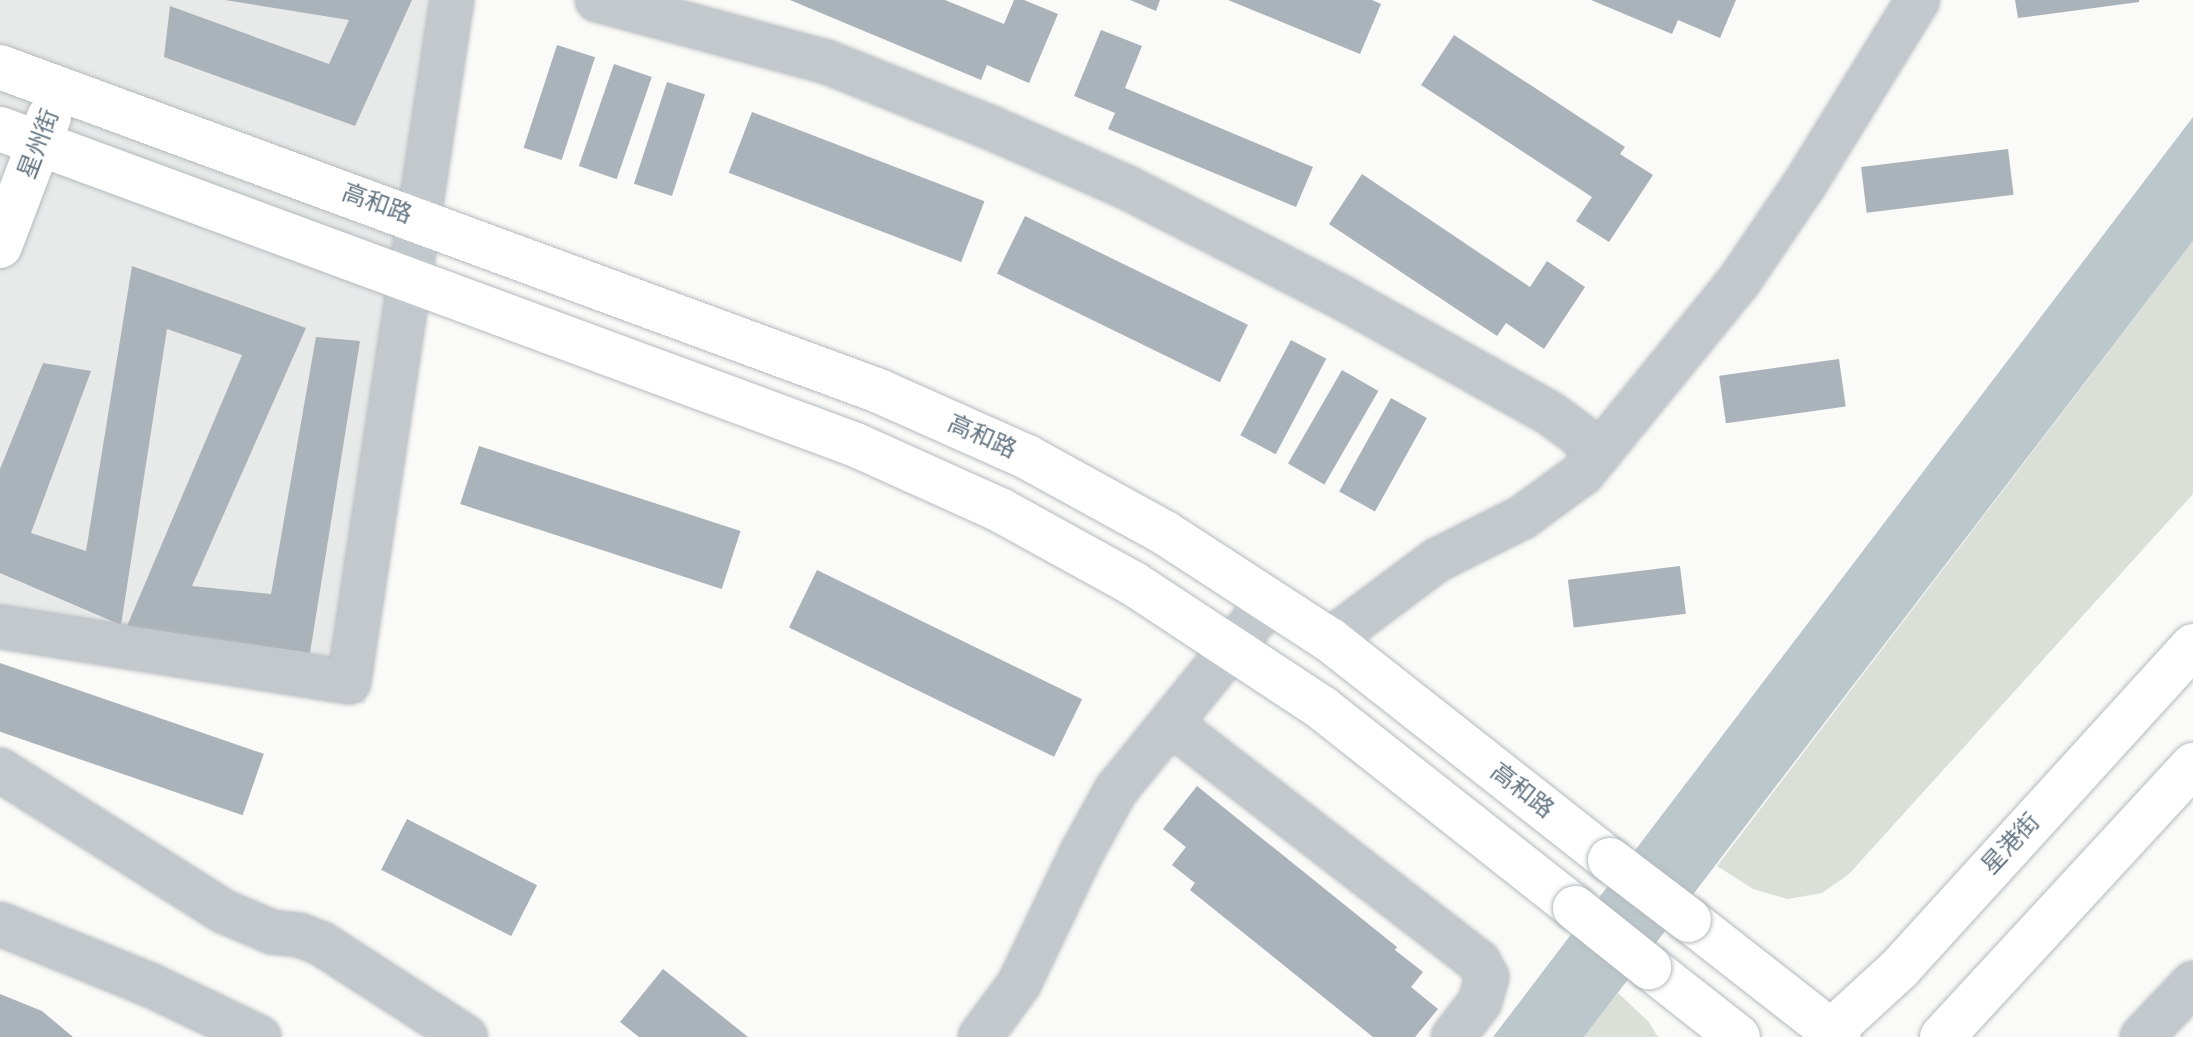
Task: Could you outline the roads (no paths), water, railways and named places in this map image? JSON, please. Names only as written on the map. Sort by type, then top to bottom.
[{"type":"main road","name":"高和路","points":[[2,75],[61,87],[419,220],[919,409],[1027,457],[1165,533],[1330,640],[1831,1035]]},
{"type":"main road","name":"星州街","points":[[0,246],[20,136],[61,87]]},
{"type":"main road","points":[[20,136],[856,445],[986,504],[1134,584],[1322,708],[1738,1037]]},
{"type":"main road","name":"星港街","points":[[1831,1035],[1900,968],[2193,646]]},
{"type":"main road","points":[[1942,1037],[2193,765]]},
{"type":"street","points":[[0,627],[349,682],[452,0]]},
{"type":"street","points":[[597,0],[827,62],[989,127],[1128,188],[1330,292],[1548,412],[1578,434],[1598,455]]},
{"type":"street","points":[[1330,640],[1437,560],[1487,537],[1548,501],[1583,473],[1739,281],[1804,185],[1918,0]]},
{"type":"street","points":[[980,1037],[1019,984],[1098,819],[1116,790],[1269,602]]},
{"type":"street","points":[[1171,724],[1479,962],[1487,977],[1480,1002],[1453,1037]]},
{"type":"street","points":[[0,770],[225,912],[272,932],[299,935],[322,944],[466,1037]]},
{"type":"street","points":[[0,924],[150,985],[259,1037]]},
{"type":"street","points":[[2142,1037],[2193,983]]}]
